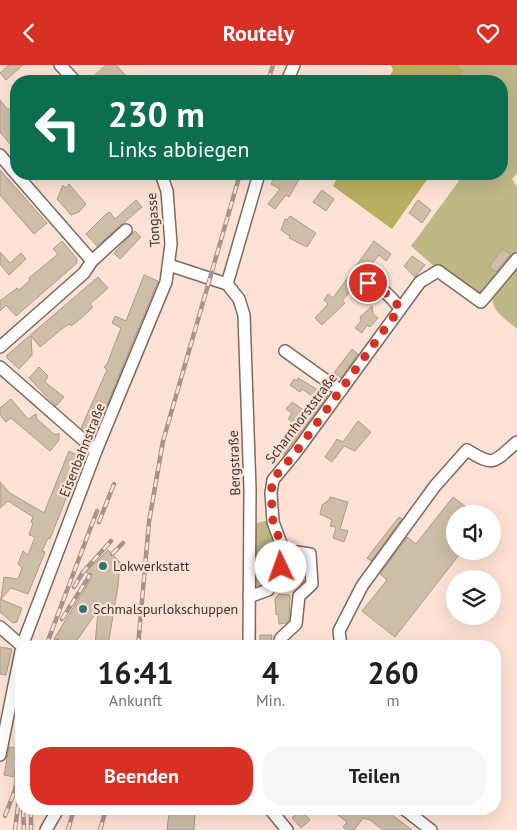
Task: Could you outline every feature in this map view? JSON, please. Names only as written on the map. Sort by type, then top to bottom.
[{"type":"street","points":[[60,65],[69,75]]},
{"type":"street","points":[[0,155],[10,167]]},
{"type":"street","points":[[21,180],[92,261]]},
{"type":"street","name":"Tongasse","points":[[164,180],[168,201],[170,265],[227,284]]},
{"type":"street","points":[[227,284],[257,180]]},
{"type":"street","points":[[0,347],[84,273],[92,261],[126,230]]},
{"type":"street","name":"Scharnhorststraße","points":[[249,597],[268,590],[281,567],[282,546],[273,522],[271,493],[273,479],[341,391],[420,281],[438,271],[481,301],[517,259]]},
{"type":"street","name":"Eisenbahnstraße","points":[[24,640],[96,451],[166,282],[170,265]]},
{"type":"street","name":"Bergstraße","points":[[227,284],[239,299],[244,315],[250,489],[249,640]]},
{"type":"street","points":[[356,287],[362,284],[373,284],[389,295],[400,308]]},
{"type":"street","points":[[285,351],[341,391]]},
{"type":"street","points":[[0,367],[96,451]]},
{"type":"street","points":[[340,640],[339,631],[362,586],[435,486],[467,450],[486,461],[494,461],[517,442]]},
{"type":"street","points":[[280,640],[296,624],[299,596],[312,584],[310,554],[297,552]]},
{"type":"street","points":[[0,627],[15,640]]},
{"type":"street","points":[[0,755],[2,729],[15,676]]},
{"type":"street","points":[[46,830],[55,815]]},
{"type":"street","points":[[275,815],[287,830]]},
{"type":"street","points":[[412,815],[432,830]]},
{"type":"shaded area","points":[[391,65],[459,65],[465,71],[462,75],[390,75],[393,70]]},
{"type":"shaded area","points":[[459,65],[517,65],[517,173],[512,179],[517,187],[517,257],[481,300],[437,269],[411,246],[458,180],[508,180],[508,75],[462,75],[465,71]]},
{"type":"shaded area","points":[[336,180],[427,180],[392,229],[333,186]]},
{"type":"shaded area","points":[[517,267],[517,329],[496,310],[492,300],[493,295]]},
{"type":"shaded area","points":[[270,520],[277,548],[276,567],[268,582],[259,588],[254,584],[255,523]]},
{"type":"building","points":[[9,65],[23,65],[6,80],[0,73]]},
{"type":"building","points":[[106,65],[116,65],[125,75],[95,75]]},
{"type":"building","points":[[0,100],[8,110],[10,108],[10,144],[0,132]]},
{"type":"building","points":[[0,170],[47,223],[34,234],[0,195]]},
{"type":"building","points":[[273,180],[299,180],[289,197],[286,195],[275,209],[268,204],[280,189],[271,184]]},
{"type":"building","points":[[69,184],[86,204],[79,212],[71,215],[57,199],[63,185],[66,188]]},
{"type":"building","points":[[322,190],[334,199],[326,211],[313,202]]},
{"type":"building","points":[[136,200],[142,207],[97,246],[86,234],[106,214],[110,212],[115,219]]},
{"type":"building","points":[[418,200],[431,210],[422,223],[409,213]]},
{"type":"building","points":[[290,216],[316,233],[307,247],[289,238],[290,236],[281,230],[285,219],[287,220]]},
{"type":"building","points":[[135,231],[141,237],[120,259],[114,253]]},
{"type":"building","points":[[62,241],[77,259],[77,263],[16,316],[6,305],[0,311],[0,301],[17,288],[19,290],[30,280],[29,278],[58,254],[53,249]]},
{"type":"building","points":[[374,241],[391,254],[386,261],[379,255],[366,271],[364,269],[351,282],[349,286],[350,291],[342,301],[345,303],[322,325],[315,318],[328,304],[324,300],[328,294],[333,298]]},
{"type":"building","points":[[502,249],[511,254],[496,272],[489,267]]},
{"type":"building","points":[[0,252],[10,263],[21,253],[26,259],[9,275],[0,264]]},
{"type":"building","points":[[412,256],[425,265],[415,277],[404,266]]},
{"type":"building","points":[[144,275],[158,281],[95,434],[81,428],[107,370],[104,367],[107,364],[121,328],[112,323],[115,316],[126,321]]},
{"type":"building","points":[[98,277],[108,288],[90,304],[93,307],[78,321],[71,326],[69,324],[63,328],[40,347],[31,336],[32,355],[19,369],[7,358],[7,355]]},
{"type":"building","points":[[372,306],[373,314],[378,318],[370,327],[367,325],[362,333],[355,328],[361,321],[360,317]]},
{"type":"building","points":[[352,349],[358,354],[341,378],[334,373]]},
{"type":"building","points":[[39,367],[48,376],[45,382],[64,397],[56,406],[29,378]]},
{"type":"building","points":[[298,378],[328,396],[284,455],[276,450],[295,424],[288,419],[292,413],[286,409],[292,402],[305,411],[315,398],[302,389],[300,392],[290,385],[294,379],[297,381]]},
{"type":"building","points":[[11,399],[28,419],[36,414],[37,419],[55,435],[59,433],[59,440],[50,451],[11,418],[6,422],[0,415],[0,408]]},
{"type":"building","points":[[358,421],[371,432],[355,451],[344,446],[332,462],[325,457],[337,439],[343,442]]},
{"type":"building","points":[[69,451],[82,458],[50,539],[48,538],[42,551],[45,552],[28,594],[11,588],[1,599],[4,577],[18,579],[22,568],[18,564],[23,551],[28,555],[35,537],[29,535],[33,517],[8,501],[0,508],[0,482],[10,493],[44,513]]},
{"type":"building","points":[[330,497],[348,502],[340,529],[348,531],[344,542],[333,538],[336,527],[330,526],[332,520],[320,514],[322,505]]},
{"type":"building","points":[[453,497],[463,505],[447,505]]},
{"type":"building","points":[[446,506],[446,560],[455,560],[395,637],[362,611],[387,580],[380,574],[407,537],[416,544]]},
{"type":"building","points":[[399,517],[402,519],[371,561],[367,558]]},
{"type":"building","points":[[108,550],[120,562],[109,640],[96,640],[98,610],[77,640],[56,640],[54,639],[92,577],[86,572]]},
{"type":"building","points":[[296,560],[303,561],[304,581],[301,584],[297,584]]},
{"type":"building","points":[[279,594],[290,595],[289,620],[286,623],[279,624],[278,614],[276,615],[275,599]]},
{"type":"building","points":[[0,599],[22,608],[17,622],[13,623],[0,612]]},
{"type":"building","points":[[260,635],[272,635],[272,640],[260,640]]},
{"type":"building","points":[[0,647],[12,649],[6,675],[0,674]]},
{"type":"building","points":[[9,747],[15,748],[14,777],[4,775]]},
{"type":"building","points":[[169,815],[195,815],[194,830],[167,830]]},
{"type":"building","points":[[295,815],[306,815],[310,820],[301,828],[292,818]]},
{"type":"building","points":[[338,815],[392,815],[412,830],[383,830],[370,820],[363,818],[354,830],[347,830],[343,827],[347,822]]},
{"type":"railway","points":[[270,75],[273,65]]},
{"type":"railway","points":[[139,640],[149,522],[163,441],[238,180]]},
{"type":"railway","points":[[99,522],[114,484]]},
{"type":"railway","points":[[48,640],[97,511]]},
{"type":"railway","points":[[74,587],[83,572],[111,541]]},
{"type":"railway","points":[[112,554],[123,543]]},
{"type":"railway","points":[[62,619],[90,575]]},
{"type":"railway","points":[[5,816],[15,790]]},
{"type":"railway","points":[[15,830],[17,815]]},
{"type":"railway","points":[[23,815],[24,830]]},
{"type":"railway","points":[[31,815],[31,830]]},
{"type":"railway","points":[[68,830],[72,815]]},
{"type":"railway","points":[[100,830],[104,815]]},
{"type":"place","name":"Lokwerkstatt","points":[[103,566]]},
{"type":"place","name":"Schmalspurlokschuppen","points":[[83,609]]},
{"type":"route","points":[[281,567],[282,546],[273,522],[271,493],[273,479],[296,452],[400,308],[389,295],[373,284],[368,283]]}]
